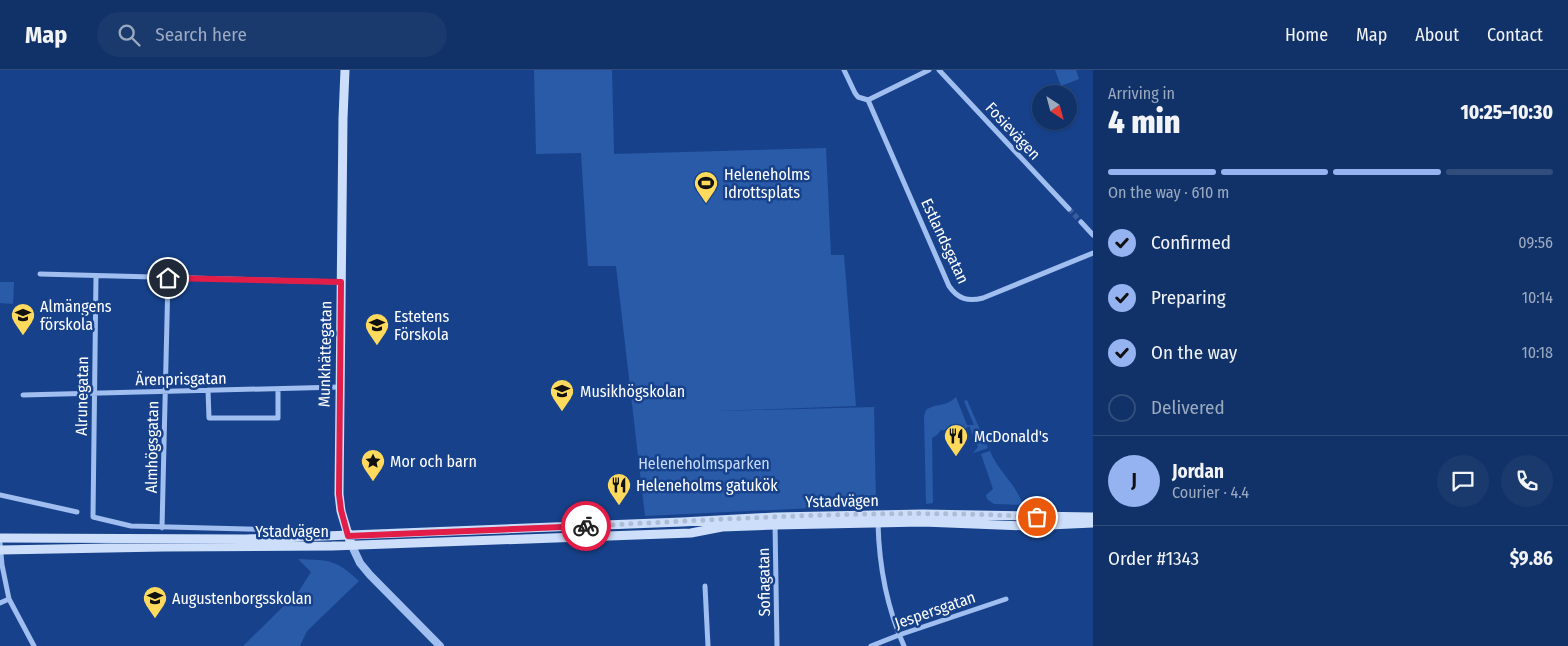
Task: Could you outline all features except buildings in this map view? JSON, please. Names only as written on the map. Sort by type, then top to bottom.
[{"type":"main road","name":"Munkhättegatan","points":[[345,70],[339,494],[341,510],[352,546]]},
{"type":"main road","name":"Ystadvägen","points":[[0,538],[246,539],[682,522],[878,519],[974,514],[1093,517]]},
{"type":"main road","name":"Ystadvägen","points":[[878,519],[1028,526],[1093,523]]},
{"type":"main road","name":"Ystadvägen","points":[[0,550],[352,546],[691,533],[722,527],[775,521]]},
{"type":"street","name":"Estlandsgatan","points":[[844,70],[858,97],[868,100],[949,286],[958,296],[968,300],[983,298],[1093,253]]},
{"type":"street","points":[[868,100],[929,70]]},
{"type":"street","name":"Fosievägen","points":[[939,70],[1069,209]]},
{"type":"street","points":[[1081,222],[1093,235]]},
{"type":"street","points":[[40,274],[341,282]]},
{"type":"street","name":"Alrunegatan","points":[[92,517],[96,276]]},
{"type":"street","name":"Almhögsgatan","points":[[162,528],[168,278]]},
{"type":"street","name":"Ärenprisgatan","points":[[23,395],[340,387]]},
{"type":"street","points":[[208,390],[209,418],[278,418],[278,389]]},
{"type":"street","points":[[0,495],[77,512]]},
{"type":"street","name":"Ystadvägen","points":[[92,517],[131,526],[282,530],[292,537]]},
{"type":"street","points":[[878,519],[883,573],[892,617],[904,646]]},
{"type":"street","name":"Sofiagatan","points":[[775,521],[777,646]]},
{"type":"street","points":[[0,544],[2,565],[10,599],[34,646]]},
{"type":"street","points":[[352,546],[360,563],[370,575],[440,646]]},
{"type":"street","points":[[705,586],[708,646]]},
{"type":"street","points":[[0,603],[10,599]]},
{"type":"street","name":"Jespersgatan","points":[[872,646],[1006,599]]},
{"type":"green space","name":"Heleneholms Idrottsplats","points":[[534,70],[612,70],[614,154],[826,148],[831,255],[844,255],[856,406],[719,411],[874,407],[876,505],[645,516],[616,266],[588,266],[581,153],[536,154]]},
{"type":"green space","points":[[1055,70],[1076,70],[1079,79],[1061,85]]},
{"type":"green space","points":[[0,282],[14,282],[13,304],[0,303]]},
{"type":"green space","points":[[956,397],[967,425],[974,425],[964,401],[967,400],[988,448],[973,453],[978,447],[969,426],[964,430],[941,430],[932,438],[933,503],[926,504],[924,416],[926,410],[948,403]]},
{"type":"green space","points":[[990,451],[1020,497],[1023,505],[994,504],[987,499],[986,495],[993,489],[981,454]]},
{"type":"green space","points":[[298,559],[318,560],[337,564],[359,581],[307,631],[300,646],[243,646],[299,591],[311,572]]},
{"type":"tunnel","points":[[1069,209],[1081,222]]},
{"type":"way so far","points":[[586,526],[775,517],[922,514],[983,514],[1037,517]]},
{"type":"place","name":"Heleneholms Idrottsplats","points":[[706,204]]},
{"type":"place","name":"Almängens förskola","points":[[23,336]]},
{"type":"place","name":"Estetens Förskola","points":[[377,346]]},
{"type":"place","name":"Musikhögskolan","points":[[562,412]]},
{"type":"place","name":"McDonald's","points":[[956,457]]},
{"type":"place","name":"Mor och barn","points":[[373,482]]},
{"type":"place","name":"Heleneholms gatukök","points":[[619,506]]},
{"type":"place","name":"Augustenborgsskolan","points":[[155,619]]},
{"type":"route","points":[[168,278],[341,282],[339,494],[348,536],[586,526]]},
{"type":"park label","name":"Heleneholmsparken","points":[[704,463]]}]
